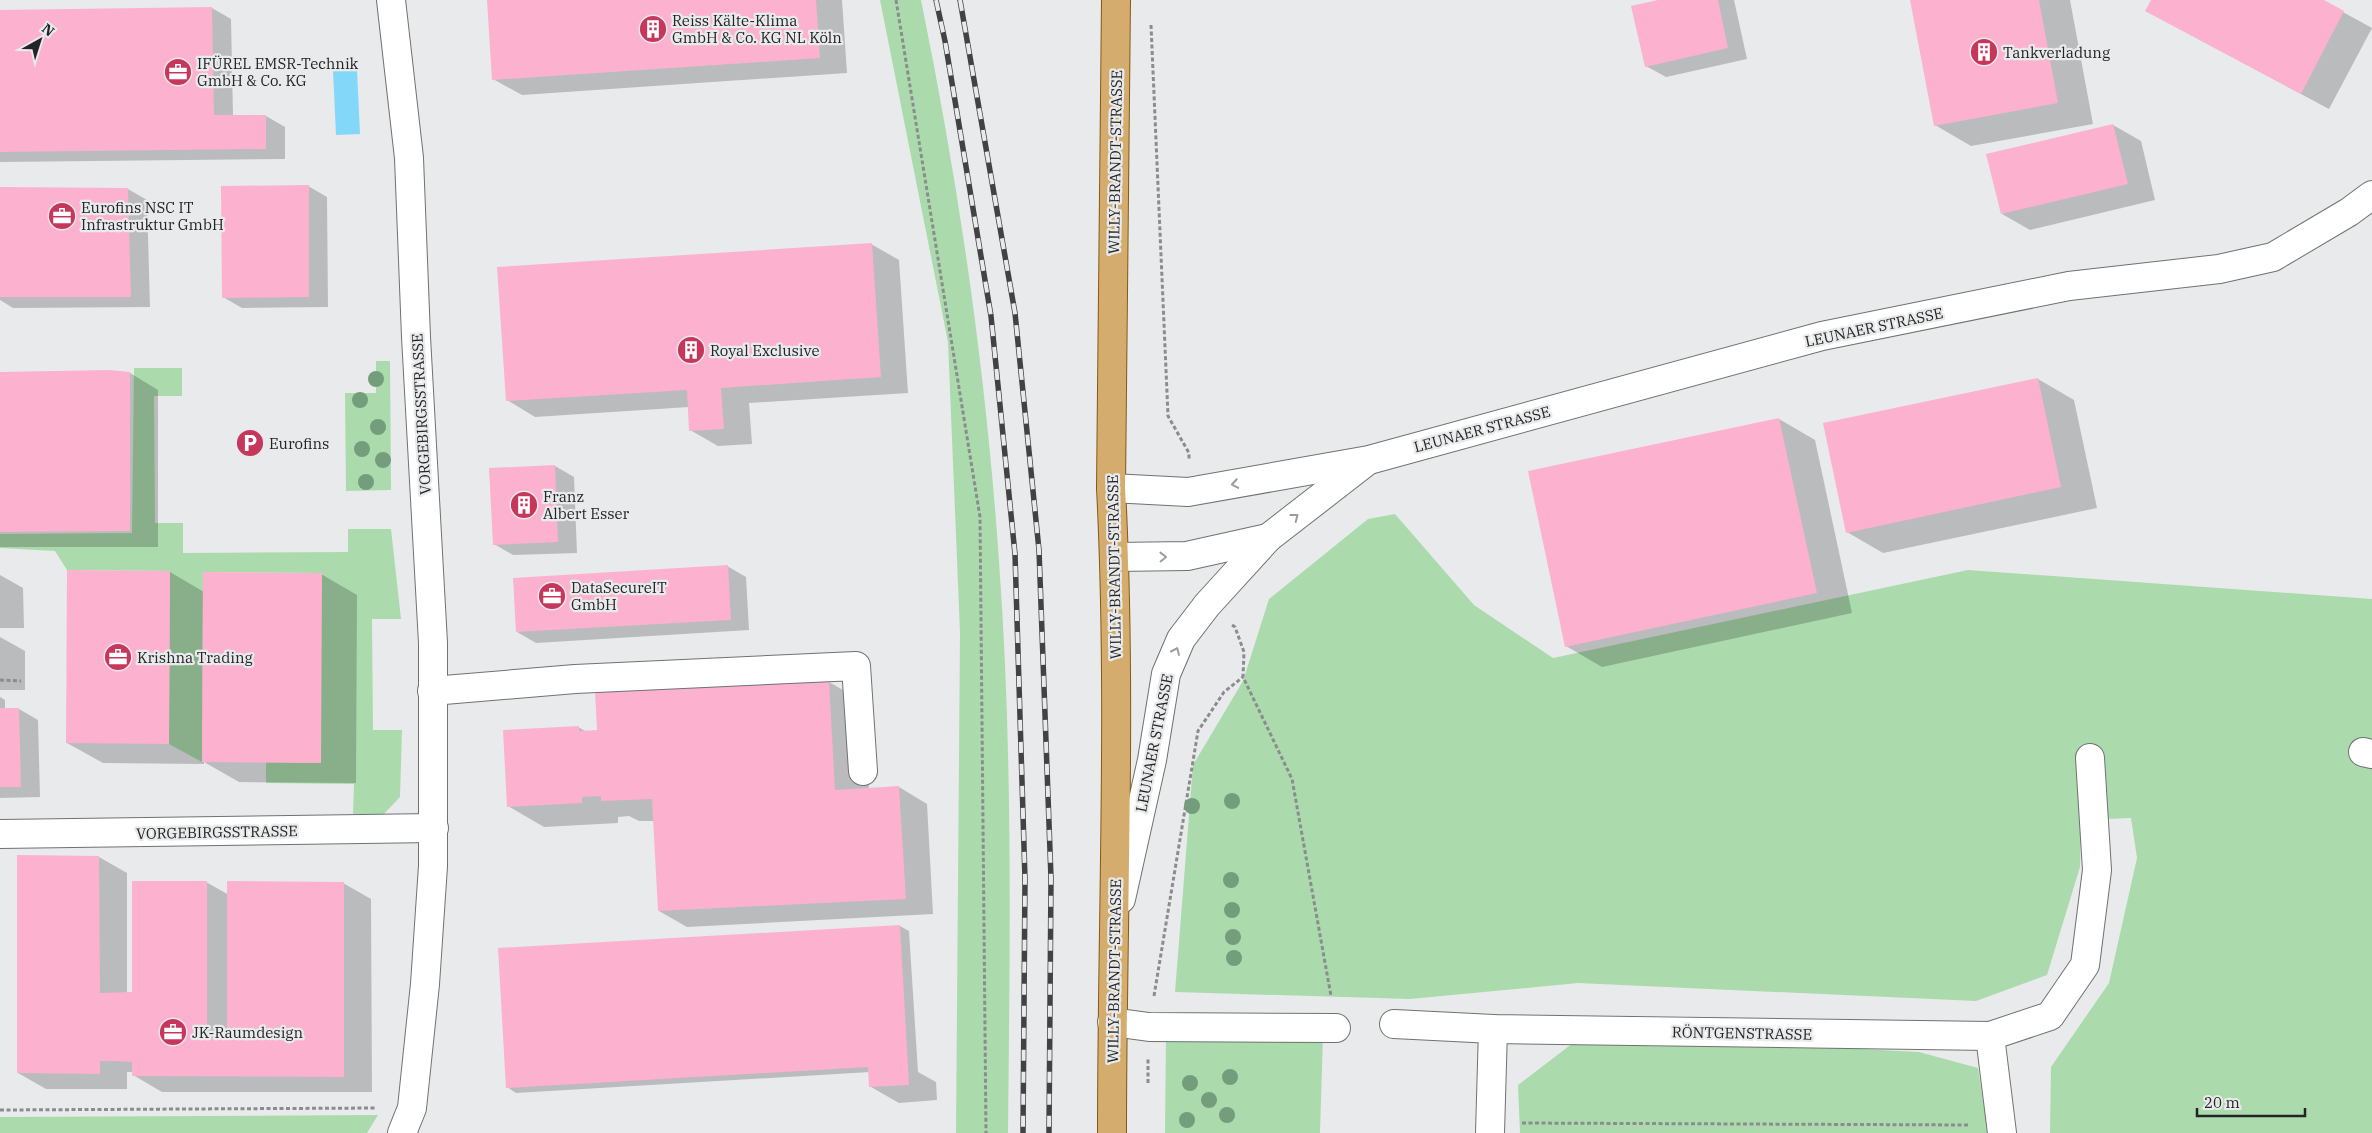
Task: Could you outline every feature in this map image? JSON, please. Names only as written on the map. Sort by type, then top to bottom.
[{"type":"main road","name":"WILLY-BRANDT-STRASSE","points":[[1112,1133],[1112,1022],[1116,920],[1115,557],[1112,488],[1116,0]]},
{"type":"street","name":"VORGEBIRGSSTRASSE","points":[[391,0],[409,158],[416,337],[433,643],[434,828],[425,984],[412,1108],[402,1133]]},
{"type":"street","name":"LEUNAER STRASSE","points":[[1112,488],[1188,492],[1369,460],[1822,336],[2069,286],[2219,269],[2273,257],[2350,212],[2372,195]]},
{"type":"street","name":"LEUNAER STRASSE","points":[[1116,920],[1152,760],[1166,674],[1181,640],[1202,612],[1268,538],[1369,460]]},
{"type":"street","name":"LEUNAER STRASSE","points":[[1115,557],[1187,556],[1268,538]]},
{"type":"street","points":[[432,691],[575,680],[856,666],[863,771]]},
{"type":"street","name":"RÖNTGENSTRASSE","points":[[1394,1024],[1493,1029],[1990,1036],[2050,1016],[2085,965],[2097,870],[2090,758]]},
{"type":"street","name":"VORGEBIRGSSTRASSE","points":[[0,834],[434,828]]},
{"type":"street","points":[[1112,1022],[1149,1027],[1336,1028]]},
{"type":"street","points":[[1490,1128],[1493,1029]]},
{"type":"street","points":[[1990,1036],[2002,1129]]},
{"type":"path","points":[[896,0],[980,517],[986,1133]]},
{"type":"path","points":[[1151,20],[1168,416],[1189,453],[1188,492]]},
{"type":"path","points":[[1148,1085],[1149,1027],[1198,731],[1224,692],[1243,677],[1292,778],[1336,1028]]},
{"type":"path","points":[[0,680],[21,680]]},
{"type":"path","points":[[0,1110],[412,1108]]},
{"type":"path","points":[[1490,1128],[2002,1129]]},
{"type":"green space","points":[[880,0],[921,0],[959,209],[979,349],[999,561],[1007,704],[1009,775],[1008,1133],[956,1133],[960,632],[948,342]]},
{"type":"green space","points":[[376,361],[390,361],[391,490],[346,491],[345,393],[376,393]]},
{"type":"green space","points":[[134,368],[182,368],[182,396],[154,396],[155,523],[183,523],[183,553],[348,552],[348,529],[391,529],[401,619],[372,619],[373,730],[402,730],[400,797],[383,815],[353,814],[354,784],[266,783],[266,762],[321,763],[321,573],[203,572],[202,762],[169,744],[170,571],[67,570],[55,551],[0,548],[0,534],[132,533]]},
{"type":"green space","points":[[1395,514],[1474,605],[1553,658],[1968,570],[2372,599],[2372,1133],[2050,1133],[2051,1067],[2109,983],[2137,858],[2131,818],[2081,820],[2080,867],[2047,975],[1976,1001],[1578,983],[1410,999],[1175,992],[1193,765],[1243,681],[1269,599],[1368,519]]},
{"type":"green space","points":[[1166,1034],[1323,1035],[1320,1133],[1165,1133]]},
{"type":"green space","points":[[1663,1039],[1919,1052],[1978,1068],[1988,1133],[1520,1133],[1518,1085],[1573,1043]]},
{"type":"green space","points":[[378,1115],[367,1133],[0,1133],[0,1117]]},
{"type":"water","points":[[357,70],[360,134],[336,135],[333,71]]},
{"type":"building","name":"Reiss Kälte-Klima GmbH & Co. KG NL Köln","points":[[487,0],[816,0],[820,58],[492,80]]},
{"type":"building","points":[[1658,0],[1718,0],[1728,48],[1645,67],[1631,6]]},
{"type":"building","name":"Tankverladung","points":[[1910,0],[2039,0],[2058,103],[1934,126]]},
{"type":"building","points":[[2151,0],[2324,0],[2344,11],[2301,94],[2145,11]]},
{"type":"building","points":[[212,7],[214,115],[266,115],[266,149],[0,152],[0,10]]},
{"type":"building","points":[[2113,124],[2128,184],[2001,214],[1986,154]]},
{"type":"building","points":[[309,185],[309,297],[222,298],[221,186]]},
{"type":"building","points":[[0,187],[128,188],[131,297],[0,297]]},
{"type":"building","name":"Royal Exclusive","points":[[872,243],[881,377],[721,388],[724,429],[689,431],[687,390],[506,401],[497,267]]},
{"type":"building","points":[[109,370],[130,372],[130,531],[0,532],[0,372]]},
{"type":"building","points":[[2038,378],[2061,487],[1846,533],[1823,423]]},
{"type":"building","points":[[1779,418],[1817,593],[1565,647],[1528,471]]},
{"type":"building","name":"Franz Albert Esser","points":[[555,465],[558,542],[493,545],[489,468]]},
{"type":"building","points":[[728,565],[731,620],[516,632],[513,578]]},
{"type":"building","name":"Krishna Trading","points":[[67,570],[170,571],[169,744],[66,743]]},
{"type":"building","points":[[203,572],[322,573],[321,763],[202,762]]},
{"type":"building","points":[[829,680],[835,790],[899,786],[906,899],[658,911],[652,799],[601,801],[601,796],[582,797],[582,803],[507,807],[503,730],[579,726],[579,731],[597,730],[595,692]]},
{"type":"building","points":[[0,708],[19,708],[21,787],[0,787]]},
{"type":"building","points":[[17,855],[99,856],[100,993],[132,992],[132,881],[207,881],[207,1038],[227,1038],[227,881],[344,882],[344,1077],[132,1076],[132,1062],[112,1061],[100,1061],[100,1074],[17,1073]]},
{"type":"building","points":[[900,925],[909,1085],[869,1087],[868,1067],[506,1088],[498,948]]},
{"type":"railway","points":[[936,0],[945,41],[991,316],[1015,554],[1025,879],[1023,1133]]},
{"type":"railway","points":[[960,0],[1015,313],[1039,550],[1051,878],[1049,1133]]},
{"type":"place","name":"Reiss Kälte-Klima GmbH & Co. KG NL Köln","points":[[653,29]]},
{"type":"place","name":"Tankverladung","points":[[1984,52]]},
{"type":"place","name":"IFÜREL EMSR-Technik GmbH & Co. KG","points":[[178,72]]},
{"type":"place","name":"Eurofins NSC IT Infrastruktur GmbH","points":[[62,216]]},
{"type":"place","name":"Royal Exclusive","points":[[691,350]]},
{"type":"place","name":"Eurofins","points":[[250,443]]},
{"type":"place","name":"Franz Albert Esser","points":[[524,505]]},
{"type":"place","name":"DataSecureIT GmbH","points":[[552,596]]},
{"type":"place","name":"Krishna Trading","points":[[118,657]]},
{"type":"place","name":"JK-Raumdesign","points":[[173,1032]]}]
